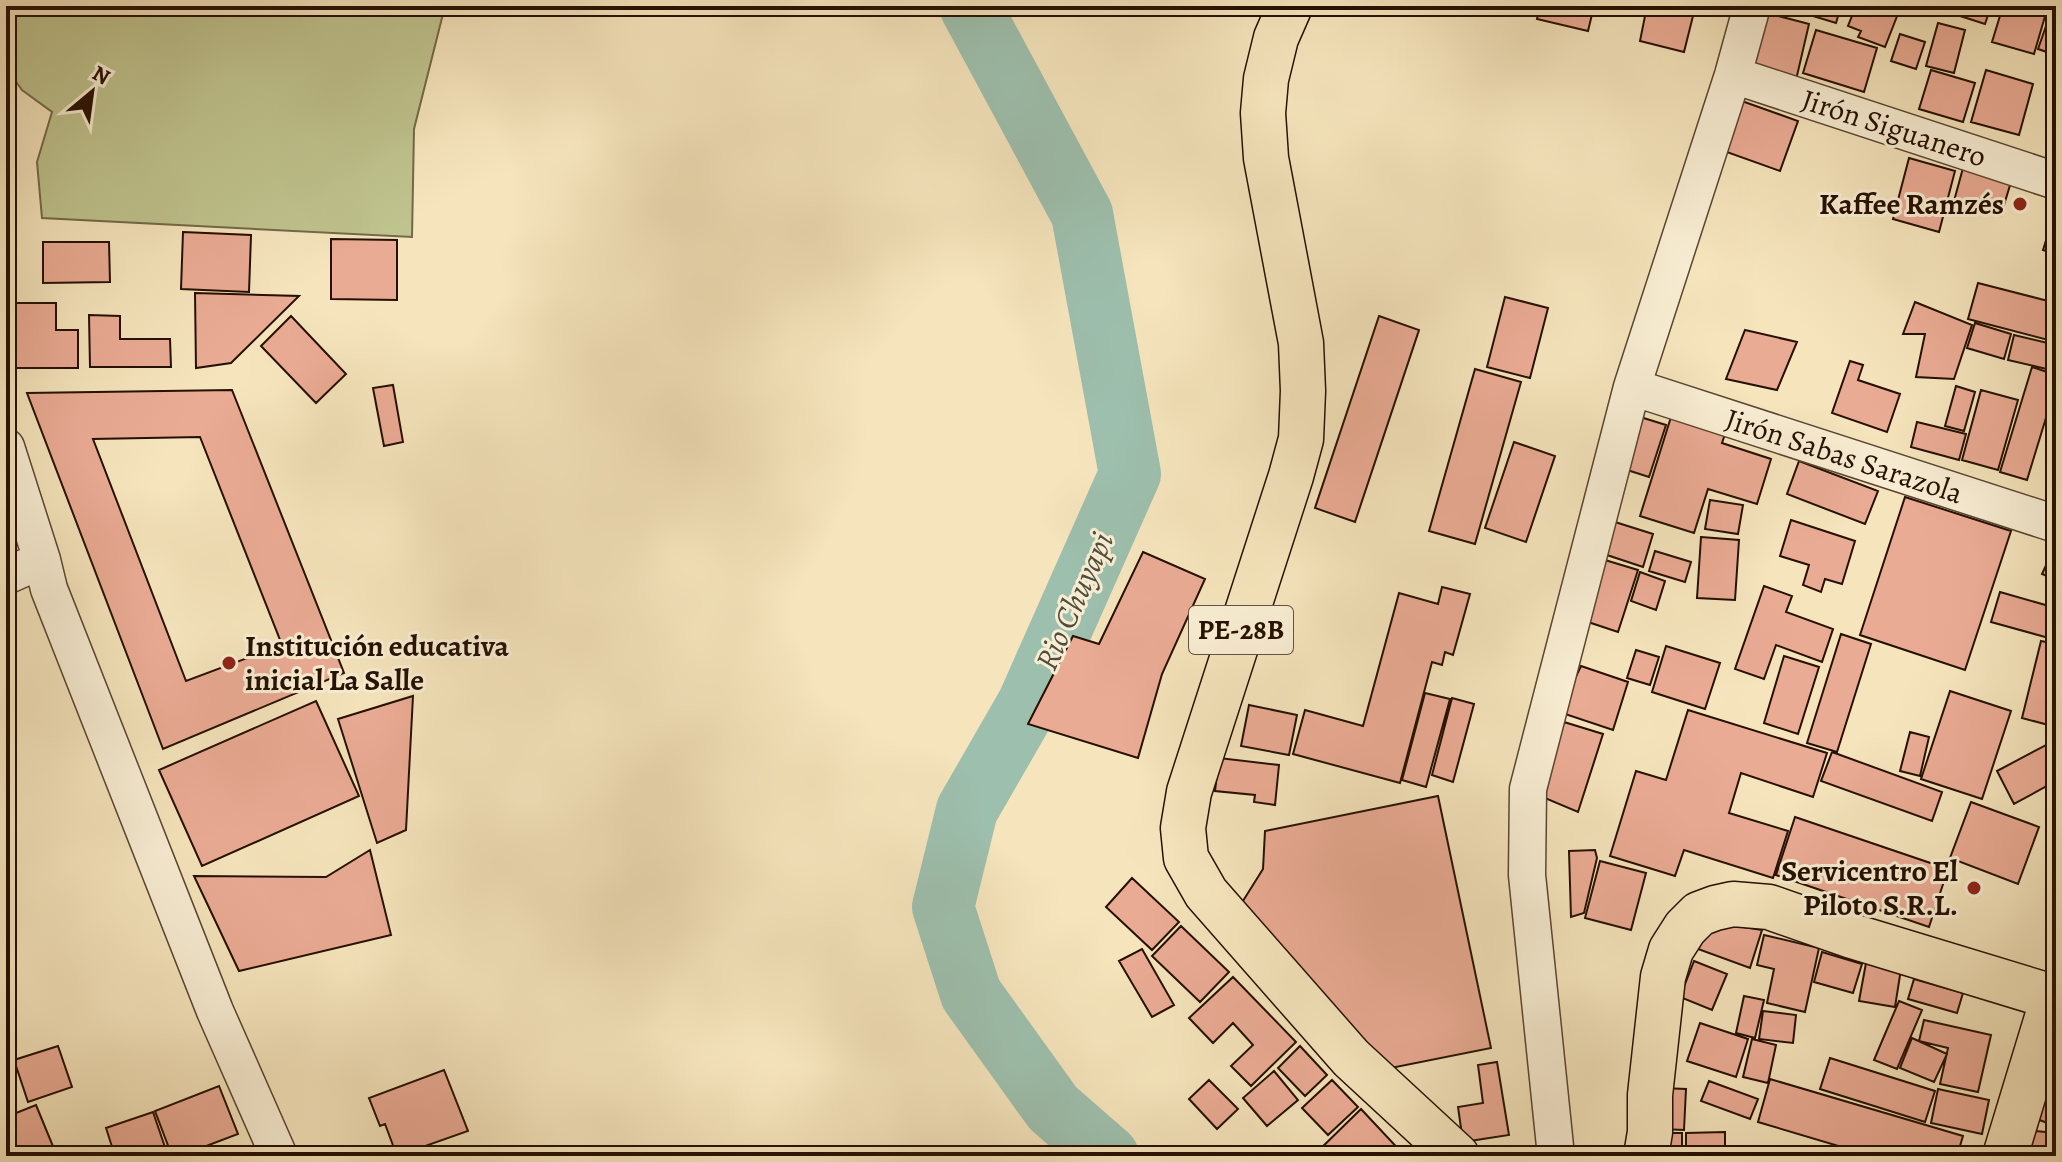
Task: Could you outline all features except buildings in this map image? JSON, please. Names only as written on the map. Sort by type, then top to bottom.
[{"type":"main road","name":"PE-28B","points":[[1290,6],[1276,38],[1266,79],[1263,113],[1266,158],[1301,343],[1301,439],[1189,792],[1183,828],[1186,858],[1206,893],[1351,1058],[1457,1156]]},
{"type":"main road","points":[[1646,1156],[1663,977],[1671,950],[1685,928],[1699,914],[1733,904],[1769,907],[1852,936],[2055,995],[2005,1156]]},
{"type":"street","points":[[1556,1156],[1527,875],[1528,789],[1632,387],[1733,75],[1752,6]]},
{"type":"street","name":"Jirón Siguanero","points":[[1733,75],[2056,181]]},
{"type":"street","name":"Jirón Sabas Sarazola","points":[[1632,387],[2056,524]]},
{"type":"street","points":[[6,447],[49,589],[215,1011],[279,1156]]},
{"type":"street","points":[[6,576],[42,560]]},
{"type":"green space","points":[[6,6],[445,6],[414,129],[412,237],[42,218],[37,162],[52,112],[22,90],[6,68]]},
{"type":"waterway","name":"Rio Chuyapi","points":[[970,6],[1082,214],[1130,474],[1028,704],[967,810],[943,907],[971,994],[1053,1108],[1108,1156]]},
{"type":"place","name":"Kaffee Ramzés","points":[[2020,204]]},
{"type":"place","name":"Institución educativa inicial La Salle","points":[[229,663]]},
{"type":"place","name":"Servicentro El Piloto S.R.L.","points":[[1974,888]]}]
